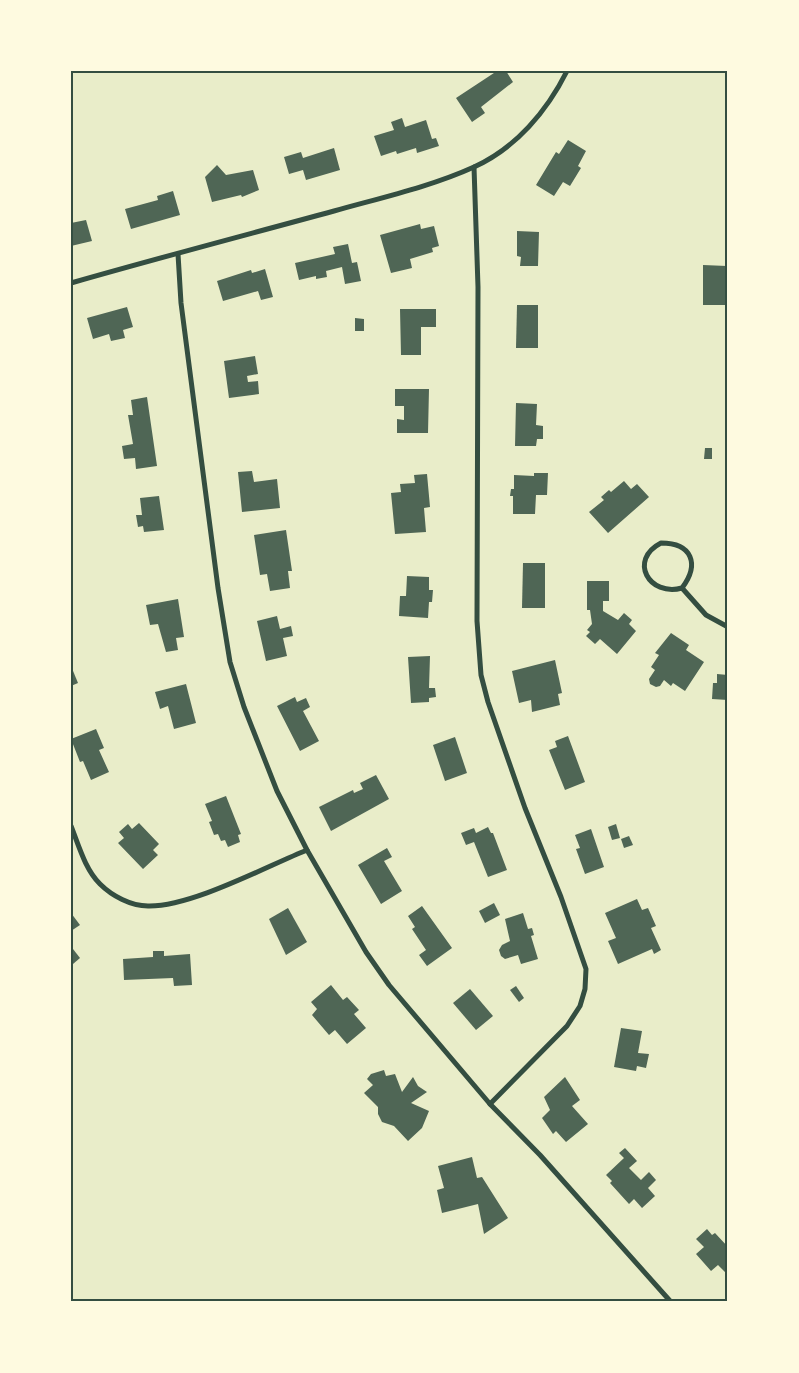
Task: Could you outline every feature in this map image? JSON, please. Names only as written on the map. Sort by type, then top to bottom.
[{"type":"street","points":[[71,283],[420,186],[474,167],[502,150],[539,117],[557,91],[567,71]]},
{"type":"street","points":[[474,167],[478,277],[477,621],[482,674],[488,702],[525,808],[561,896],[586,969],[580,1006],[567,1026],[490,1104]]},
{"type":"street","points":[[178,254],[181,303],[218,588],[230,662],[244,707],[277,791],[307,850],[366,952],[389,985],[490,1104],[540,1155],[671,1302]]},
{"type":"street","points":[[661,543],[674,543],[685,548],[690,554],[692,560],[690,573],[682,588],[666,590],[656,586],[649,579],[644,571],[644,560],[652,548],[661,543]]},
{"type":"street","points":[[682,588],[706,615],[728,627]]},
{"type":"street","points":[[71,826],[89,871],[99,884],[110,893],[131,904],[147,906],[171,904],[200,895],[307,850]]},
{"type":"building","points":[[497,71],[506,71],[513,82],[481,107],[485,113],[472,122],[456,98]]},
{"type":"building","points":[[402,118],[405,127],[426,120],[432,139],[436,138],[439,146],[417,153],[416,148],[397,154],[396,151],[381,156],[374,136],[394,130],[391,122]]},
{"type":"building","points":[[568,140],[586,151],[578,166],[581,168],[570,186],[563,182],[554,196],[536,185],[556,152],[559,154]]},
{"type":"building","points":[[334,148],[340,170],[306,180],[303,170],[289,174],[284,157],[301,152],[303,158]]},
{"type":"building","points":[[217,165],[226,175],[253,170],[259,190],[242,197],[241,195],[212,202],[205,177]]},
{"type":"building","points":[[173,191],[180,215],[131,229],[125,209],[158,200],[157,196]]},
{"type":"building","points":[[86,220],[92,241],[71,246],[71,223]]},
{"type":"building","points":[[420,224],[421,229],[434,226],[439,246],[432,248],[433,252],[410,259],[412,268],[391,273],[380,235]]},
{"type":"building","points":[[517,231],[539,232],[538,266],[520,266],[521,257],[517,256]]},
{"type":"building","points":[[348,244],[352,263],[357,262],[361,281],[345,284],[342,267],[326,271],[327,277],[316,279],[316,276],[299,280],[295,263],[335,254],[333,247]]},
{"type":"building","points":[[703,265],[727,266],[726,305],[703,305]]},
{"type":"building","points":[[265,269],[273,297],[261,300],[258,291],[223,301],[217,281],[251,270],[252,273]]},
{"type":"building","points":[[517,305],[538,305],[538,348],[516,348]]},
{"type":"building","points":[[127,307],[133,327],[123,330],[125,338],[111,341],[109,334],[93,339],[87,318]]},
{"type":"building","points":[[400,309],[436,309],[436,327],[421,327],[421,355],[401,355]]},
{"type":"building","points":[[355,318],[364,319],[364,331],[355,331]]},
{"type":"building","points":[[255,356],[258,374],[247,376],[248,382],[258,381],[259,394],[229,398],[224,361]]},
{"type":"building","points":[[395,389],[429,389],[428,433],[397,433],[397,419],[404,420],[404,406],[395,406]]},
{"type":"building","points":[[147,397],[157,466],[136,469],[135,458],[124,459],[122,446],[133,444],[128,415],[133,415],[131,400]]},
{"type":"building","points":[[516,403],[537,404],[536,425],[543,426],[543,439],[537,439],[536,446],[515,446]]},
{"type":"building","points":[[705,448],[712,448],[712,459],[704,459]]},
{"type":"building","points":[[252,471],[254,482],[277,479],[280,508],[242,512],[238,472]]},
{"type":"building","points":[[534,473],[548,473],[547,495],[536,495],[535,514],[513,514],[513,496],[510,496],[511,489],[514,489],[514,475],[534,476]]},
{"type":"building","points":[[427,474],[430,507],[424,508],[426,532],[395,534],[391,493],[401,492],[400,484],[415,483],[414,475]]},
{"type":"building","points":[[624,481],[631,489],[637,484],[649,497],[608,533],[589,512],[604,500],[601,497],[609,490],[611,492]]},
{"type":"building","points":[[159,496],[164,530],[144,532],[143,526],[138,527],[136,515],[142,515],[140,498]]},
{"type":"building","points":[[286,530],[292,571],[288,571],[290,588],[270,591],[267,574],[260,575],[254,535]]},
{"type":"building","points":[[523,563],[545,563],[545,608],[522,608]]},
{"type":"building","points":[[407,576],[429,577],[429,590],[433,590],[432,602],[429,602],[428,618],[399,616],[400,596],[406,596]]},
{"type":"building","points":[[587,581],[609,581],[609,601],[603,601],[603,611],[618,620],[624,613],[632,620],[629,624],[636,631],[617,654],[600,639],[595,644],[586,636],[590,632],[587,630],[592,624],[590,610],[587,610]]},
{"type":"building","points":[[178,599],[184,637],[176,638],[178,650],[166,652],[158,624],[150,625],[146,605]]},
{"type":"building","points":[[277,616],[280,629],[291,626],[293,636],[283,638],[287,656],[266,661],[257,621]]},
{"type":"building","points":[[671,633],[689,645],[686,650],[704,662],[685,691],[673,683],[671,686],[664,680],[660,686],[656,687],[650,684],[649,679],[655,670],[651,667],[659,655],[655,653]]},
{"type":"building","points":[[430,656],[429,688],[435,688],[436,697],[429,698],[429,702],[411,703],[408,657]]},
{"type":"building","points":[[555,660],[562,693],[558,694],[560,705],[532,712],[531,700],[519,703],[512,671]]},
{"type":"building","points":[[71,666],[78,683],[71,686]]},
{"type":"building","points":[[717,674],[728,675],[728,700],[712,699],[713,683],[717,683]]},
{"type":"building","points":[[186,684],[196,723],[174,729],[168,706],[160,709],[155,692]]},
{"type":"building","points":[[295,697],[297,702],[306,698],[310,707],[303,711],[319,741],[300,751],[277,706]]},
{"type":"building","points":[[96,729],[104,748],[99,750],[109,772],[91,780],[83,761],[80,762],[71,739]]},
{"type":"building","points":[[568,736],[585,782],[565,790],[549,750],[557,747],[555,741]]},
{"type":"building","points":[[455,737],[467,773],[445,781],[433,745]]},
{"type":"building","points":[[376,775],[389,799],[331,831],[319,807],[353,790],[354,793],[363,789],[360,783]]},
{"type":"building","points":[[226,796],[241,834],[238,835],[240,842],[228,847],[225,840],[221,841],[218,834],[214,835],[209,822],[212,821],[205,804]]},
{"type":"building","points":[[139,823],[159,844],[153,850],[158,855],[143,869],[118,843],[124,838],[119,832],[128,824],[132,829]]},
{"type":"building","points":[[616,824],[620,838],[612,840],[608,827]]},
{"type":"building","points":[[488,827],[491,833],[493,833],[507,870],[488,877],[474,842],[466,845],[461,833],[474,828],[476,833]]},
{"type":"building","points":[[591,829],[604,867],[585,874],[576,849],[580,848],[575,835]]},
{"type":"building","points":[[629,836],[633,845],[624,848],[621,839]]},
{"type":"building","points":[[387,848],[392,857],[384,861],[402,891],[381,904],[358,865]]},
{"type":"building","points":[[637,899],[642,910],[648,908],[656,926],[651,928],[661,950],[654,954],[652,949],[618,964],[608,941],[616,938],[605,913]]},
{"type":"building","points":[[494,903],[500,915],[485,923],[479,911]]},
{"type":"building","points":[[422,906],[452,948],[427,966],[419,955],[426,950],[412,929],[415,927],[408,916]]},
{"type":"building","points":[[288,908],[307,942],[286,955],[269,919]]},
{"type":"building","points":[[71,913],[80,925],[71,931]]},
{"type":"building","points":[[523,913],[528,929],[532,928],[534,935],[531,936],[538,959],[521,964],[518,955],[505,959],[501,956],[499,950],[502,945],[510,941],[505,919]]},
{"type":"building","points":[[73,949],[80,958],[73,964],[71,950]]},
{"type":"building","points":[[153,951],[164,951],[164,956],[190,954],[192,985],[174,986],[173,978],[124,980],[123,959],[153,957]]},
{"type":"building","points":[[331,985],[343,1000],[347,997],[359,1010],[354,1014],[366,1028],[347,1044],[335,1030],[329,1035],[312,1015],[317,1009],[311,1002]]},
{"type":"building","points":[[516,986],[524,998],[519,1002],[510,990]]},
{"type":"building","points":[[470,989],[493,1016],[476,1030],[453,1003]]},
{"type":"building","points":[[621,1028],[642,1031],[638,1053],[649,1054],[646,1068],[637,1066],[636,1071],[614,1067]]},
{"type":"building","points":[[384,1070],[386,1076],[395,1074],[402,1092],[413,1077],[418,1086],[427,1092],[411,1103],[429,1111],[422,1128],[408,1141],[394,1126],[382,1122],[378,1114],[378,1107],[364,1093],[373,1085],[367,1079],[371,1074]]},
{"type":"building","points":[[565,1077],[580,1100],[572,1106],[588,1124],[566,1142],[556,1131],[553,1134],[542,1118],[550,1110],[544,1097]]},
{"type":"building","points":[[625,1148],[637,1161],[629,1168],[641,1180],[649,1172],[656,1180],[648,1188],[655,1196],[642,1208],[634,1199],[629,1204],[610,1183],[612,1181],[606,1175],[624,1158],[619,1153]]},
{"type":"building","points":[[472,1157],[477,1178],[482,1177],[508,1218],[484,1234],[478,1204],[442,1213],[437,1190],[444,1188],[438,1166]]},
{"type":"building","points":[[707,1229],[712,1235],[715,1233],[728,1247],[728,1275],[718,1265],[711,1271],[696,1254],[704,1247],[696,1239]]}]
